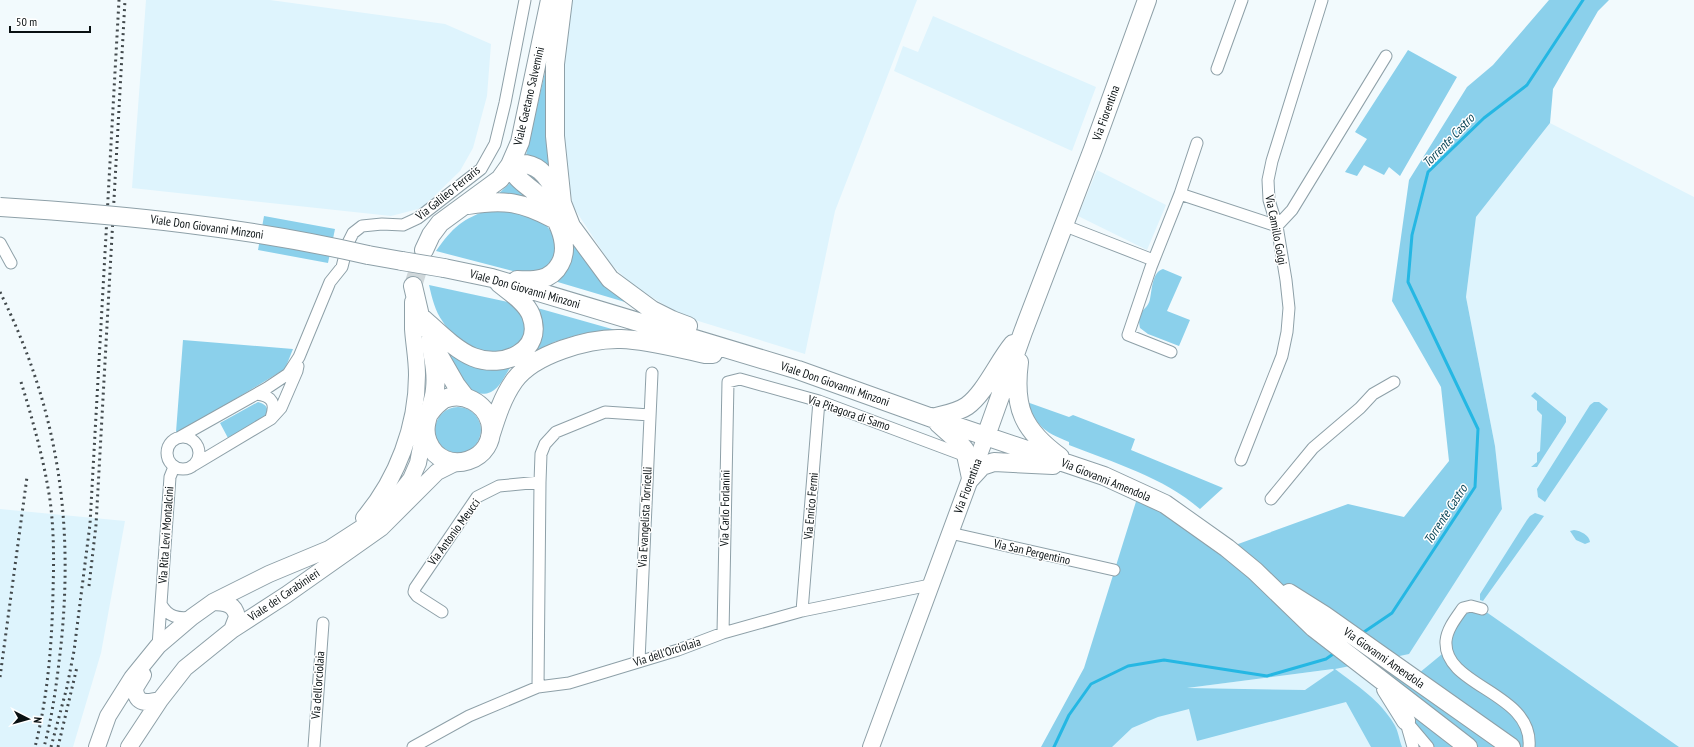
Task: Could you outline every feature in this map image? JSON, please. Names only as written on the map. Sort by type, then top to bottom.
[{"type":"main road","name":"Viale Gaetano Salvemini","points":[[424,250],[440,223],[500,179],[510,165],[520,142],[550,0]]},
{"type":"main road","points":[[492,278],[535,281],[545,279],[560,266],[564,256],[565,246],[558,211],[555,136],[555,64],[563,0]]},
{"type":"main road","name":"Via Fiorentina","points":[[871,747],[971,478],[1022,332],[1130,50],[1147,0]]},
{"type":"main road","points":[[510,165],[513,174],[520,182],[537,194],[550,208],[558,211],[571,226],[610,279],[652,310],[672,320],[712,334],[736,352]]},
{"type":"main road","points":[[465,206],[490,202],[513,203],[558,211]]},
{"type":"main road","name":"Viale Don Giovanni Minzoni","points":[[0,207],[103,214],[202,224],[304,241],[492,278],[798,370],[986,436]]},
{"type":"main road","points":[[427,419],[436,405],[445,399],[456,397],[484,400],[495,394],[512,372],[532,339],[533,327],[531,316],[525,305],[492,278]]},
{"type":"main road","points":[[413,286],[420,316],[430,341],[456,384],[468,398],[480,405],[485,411],[491,426],[490,437]]},
{"type":"main road","name":"Viale dei Carabinieri","points":[[335,545],[360,522],[370,510],[384,489],[404,447],[411,423],[417,376],[413,328],[413,286]]},
{"type":"main road","points":[[420,316],[456,346],[473,357],[489,361],[501,361],[526,350]]},
{"type":"main road","points":[[932,418],[966,407],[976,398],[1004,354],[1022,332]]},
{"type":"main road","points":[[1022,332],[1017,379],[1019,408],[1026,424],[1045,446],[1072,466]]},
{"type":"main road","points":[[430,341],[436,373],[435,391],[425,432],[430,447],[442,458],[457,462],[465,462],[479,455],[484,449],[490,437],[499,408],[514,381],[532,364],[570,347],[620,339],[650,342],[705,354],[736,352]]},
{"type":"main road","points":[[932,418],[957,440],[965,450],[964,455],[971,478]]},
{"type":"main road","name":"Viale dei Carabinieri","points":[[97,747],[108,716],[132,678],[156,649],[192,617],[213,602],[270,574],[335,545],[363,527],[402,492],[411,479],[418,463],[427,419]]},
{"type":"main road","name":"Via Giovanni Amendola","points":[[986,436],[1104,476],[1165,504],[1227,548],[1319,621],[1378,677],[1468,747]]},
{"type":"main road","name":"Viale dei Carabinieri","points":[[129,747],[160,700],[185,668],[232,630],[286,595],[381,528],[437,472],[457,462]]},
{"type":"main road","points":[[971,478],[982,466],[994,462],[1072,466]]},
{"type":"main road","points":[[213,602],[224,602],[230,604],[233,608],[237,617],[232,630]]},
{"type":"main road","name":"Via Giovanni Amendola","points":[[1319,621],[1389,662],[1511,747]]},
{"type":"main road","points":[[156,649],[153,662],[138,682],[135,688],[135,694],[142,702],[160,700]]},
{"type":"main road","points":[[1378,677],[1406,721]]},
{"type":"street","name":"Via Galileo Ferraris","points":[[342,267],[348,243],[353,233],[362,226],[382,224],[403,225],[418,218],[480,169],[495,144],[505,103],[525,0]]},
{"type":"street","points":[[1217,69],[1242,0]]},
{"type":"street","name":"Via Camillo Golgi","points":[[1241,460],[1282,356],[1287,332],[1289,308],[1277,226],[1269,200],[1268,180],[1272,161],[1322,0]]},
{"type":"street","points":[[1180,194],[1277,226],[1292,210],[1386,56]]},
{"type":"street","points":[[1171,352],[1128,335],[1153,260],[1180,194],[1197,143]]},
{"type":"street","points":[[1063,224],[1153,260]]},
{"type":"street","points":[[0,243],[11,263]]},
{"type":"street","name":"Via Rita Levi Montalcini","points":[[299,357],[297,372],[281,408],[271,419],[184,470],[174,467],[168,460],[167,451],[171,442],[257,394],[288,374],[299,357],[330,282],[342,267]]},
{"type":"street","name":"Via Evangelista Torricelli","points":[[639,661],[652,374]]},
{"type":"street","name":"Via Pitagora di Samo","points":[[728,382],[740,379],[819,401],[964,455]]},
{"type":"street","name":"Via Carlo Forlanini","points":[[723,633],[728,382]]},
{"type":"street","points":[[1271,499],[1313,448],[1360,408],[1372,394],[1394,382]]},
{"type":"street","points":[[257,394],[264,395],[272,401],[274,411],[271,419]]},
{"type":"street","name":"Via Enrico Fermi","points":[[802,611],[819,401]]},
{"type":"street","points":[[538,687],[540,482],[541,454],[545,444],[556,432],[605,412],[650,415]]},
{"type":"street","points":[[180,437],[190,439],[197,446],[199,456],[194,465]]},
{"type":"street","name":"Via Rita Levi Montalcini","points":[[156,649],[161,604],[170,477],[174,467]]},
{"type":"street","name":"Via Antonio Meucci","points":[[442,612],[417,596],[414,592],[415,588],[477,497],[499,486],[540,482]]},
{"type":"street","name":"Via San Pergentino","points":[[950,533],[1011,548],[1114,570]]},
{"type":"street","name":"Via dell'Orciolaia","points":[[413,747],[470,716],[538,687],[569,683],[678,650],[723,633],[802,611],[930,585]]},
{"type":"street","points":[[161,604],[165,612],[172,616],[181,618],[192,617]]},
{"type":"street","points":[[1482,609],[1471,606],[1463,608],[1450,629],[1446,640],[1447,650],[1458,669],[1515,710],[1524,721],[1528,730],[1529,747]]},
{"type":"street","name":"Via dell'orciolaia","points":[[314,747],[323,623]]},
{"type":"street","points":[[1406,721],[1413,747]]},
{"type":"street","points":[[1406,721],[1428,747]]},
{"type":"shaded area","points":[[146,0],[270,0],[445,24],[491,44],[487,96],[473,148],[460,171],[422,208],[391,216],[132,188]]},
{"type":"shaded area","points":[[570,0],[917,0],[835,211],[805,354],[682,316],[631,284],[610,263],[574,208],[566,173],[562,117],[563,56]]},
{"type":"shaded area","points":[[1549,0],[1609,0],[1598,11],[1553,89],[1550,123],[1476,217],[1466,297],[1495,446],[1502,509],[1409,654],[1385,659],[1413,678],[1447,650],[1463,608],[1482,609],[1679,747],[1413,747],[1406,721],[1360,664],[1335,669],[1375,700],[1382,708],[1395,726],[1402,747],[1371,747],[1346,702],[1197,741],[1189,709],[1158,717],[1132,728],[1112,747],[1041,747],[1084,668],[1139,492],[1227,548],[1348,504],[1404,517],[1449,461],[1441,387],[1392,301],[1409,180],[1467,87],[1493,65]],"holes":[[[1334,670],[1305,690],[1187,688]]]},
{"type":"shaded area","points":[[933,16],[1096,87],[1072,151],[894,71],[903,46],[918,52]]},
{"type":"shaded area","points":[[1408,50],[1457,77],[1400,176],[1389,167],[1384,175],[1364,165],[1357,176],[1345,172],[1367,139],[1355,132]]},
{"type":"shaded area","points":[[548,59],[555,171],[526,155]]},
{"type":"shaded area","points":[[1550,123],[1694,197],[1694,747],[1085,747],[1132,695],[1334,669],[1502,509],[1495,446],[1466,297],[1476,217]]},
{"type":"shaded area","points":[[520,168],[530,171],[635,305],[551,280],[569,257]]},
{"type":"shaded area","points":[[1097,170],[1166,205],[1147,250],[1078,216]]},
{"type":"shaded area","points":[[512,181],[538,201],[496,196]]},
{"type":"shaded area","points":[[491,209],[512,209],[545,224],[554,235],[559,245],[550,267],[534,273],[524,274],[436,251],[453,230],[465,220]]},
{"type":"shaded area","points":[[264,216],[335,229],[328,263],[258,250]]},
{"type":"shaded area","points":[[1163,269],[1182,277],[1167,311],[1190,320],[1179,346],[1148,334],[1140,328],[1139,317],[1149,303],[1155,277],[1159,271]]},
{"type":"shaded area","points":[[429,285],[508,302],[521,314],[524,319],[525,329],[520,342],[514,349],[501,352],[492,352],[473,347],[464,342],[448,329],[440,318],[434,304]]},
{"type":"shaded area","points":[[536,308],[619,331],[581,334],[554,342],[530,356]]},
{"type":"shaded area","points":[[183,340],[293,349],[285,369],[184,430],[176,432]]},
{"type":"shaded area","points":[[449,353],[508,366],[510,368],[500,384],[494,390],[483,394],[469,388],[463,382],[454,367]]},
{"type":"shaded area","points":[[1535,392],[1566,417],[1566,422],[1537,467],[1531,467],[1537,462],[1537,453],[1540,451],[1542,415],[1537,410],[1537,401],[1531,396]]},
{"type":"shaded area","points":[[1024,401],[1069,417],[1073,415],[1135,439],[1131,450],[1223,488],[1200,509],[1186,498],[1154,479],[1069,445],[1069,442],[1046,431],[1034,417]]},
{"type":"shaded area","points":[[258,402],[266,407],[268,411],[267,417],[228,438],[220,423]]},
{"type":"shaded area","points":[[1594,402],[1599,402],[1608,409],[1545,502],[1538,497],[1537,489],[1590,405]]},
{"type":"shaded area","points":[[463,407],[467,408],[477,417],[480,421],[480,439],[471,449],[463,453],[453,453],[445,449],[436,439],[435,425],[439,417],[449,408]]},
{"type":"shaded area","points":[[0,509],[125,521],[101,653],[73,747],[0,747]]},
{"type":"shaded area","points":[[1535,513],[1544,516],[1483,601],[1480,600],[1480,594],[1527,520]]},
{"type":"shaded area","points":[[1570,531],[1579,531],[1588,537],[1590,542],[1585,544],[1576,540]]},
{"type":"waterway","name":"Torrente Castro","points":[[1361,634],[1392,613],[1475,487],[1478,429],[1408,282],[1412,235],[1428,172],[1484,118],[1527,85],[1583,0]]},
{"type":"waterway","name":"Torrente Castro","points":[[1054,747],[1069,715],[1091,684],[1128,666],[1164,660],[1267,676],[1326,659],[1336,652]]},
{"type":"tunnel","points":[[413,286],[424,250]]},
{"type":"railway","points":[[51,747],[67,687],[74,651],[90,524],[119,0]]},
{"type":"railway","points":[[89,586],[96,525],[125,0]]},
{"type":"railway","points":[[0,292],[20,335],[48,420],[57,464],[62,507],[65,552],[61,645],[52,709],[44,747]]},
{"type":"railway","points":[[21,382],[45,470],[50,500],[54,556],[50,650],[46,689],[35,747]]},
{"type":"railway","points":[[0,677],[27,477]]},
{"type":"railway","points":[[58,747],[77,667]]}]
